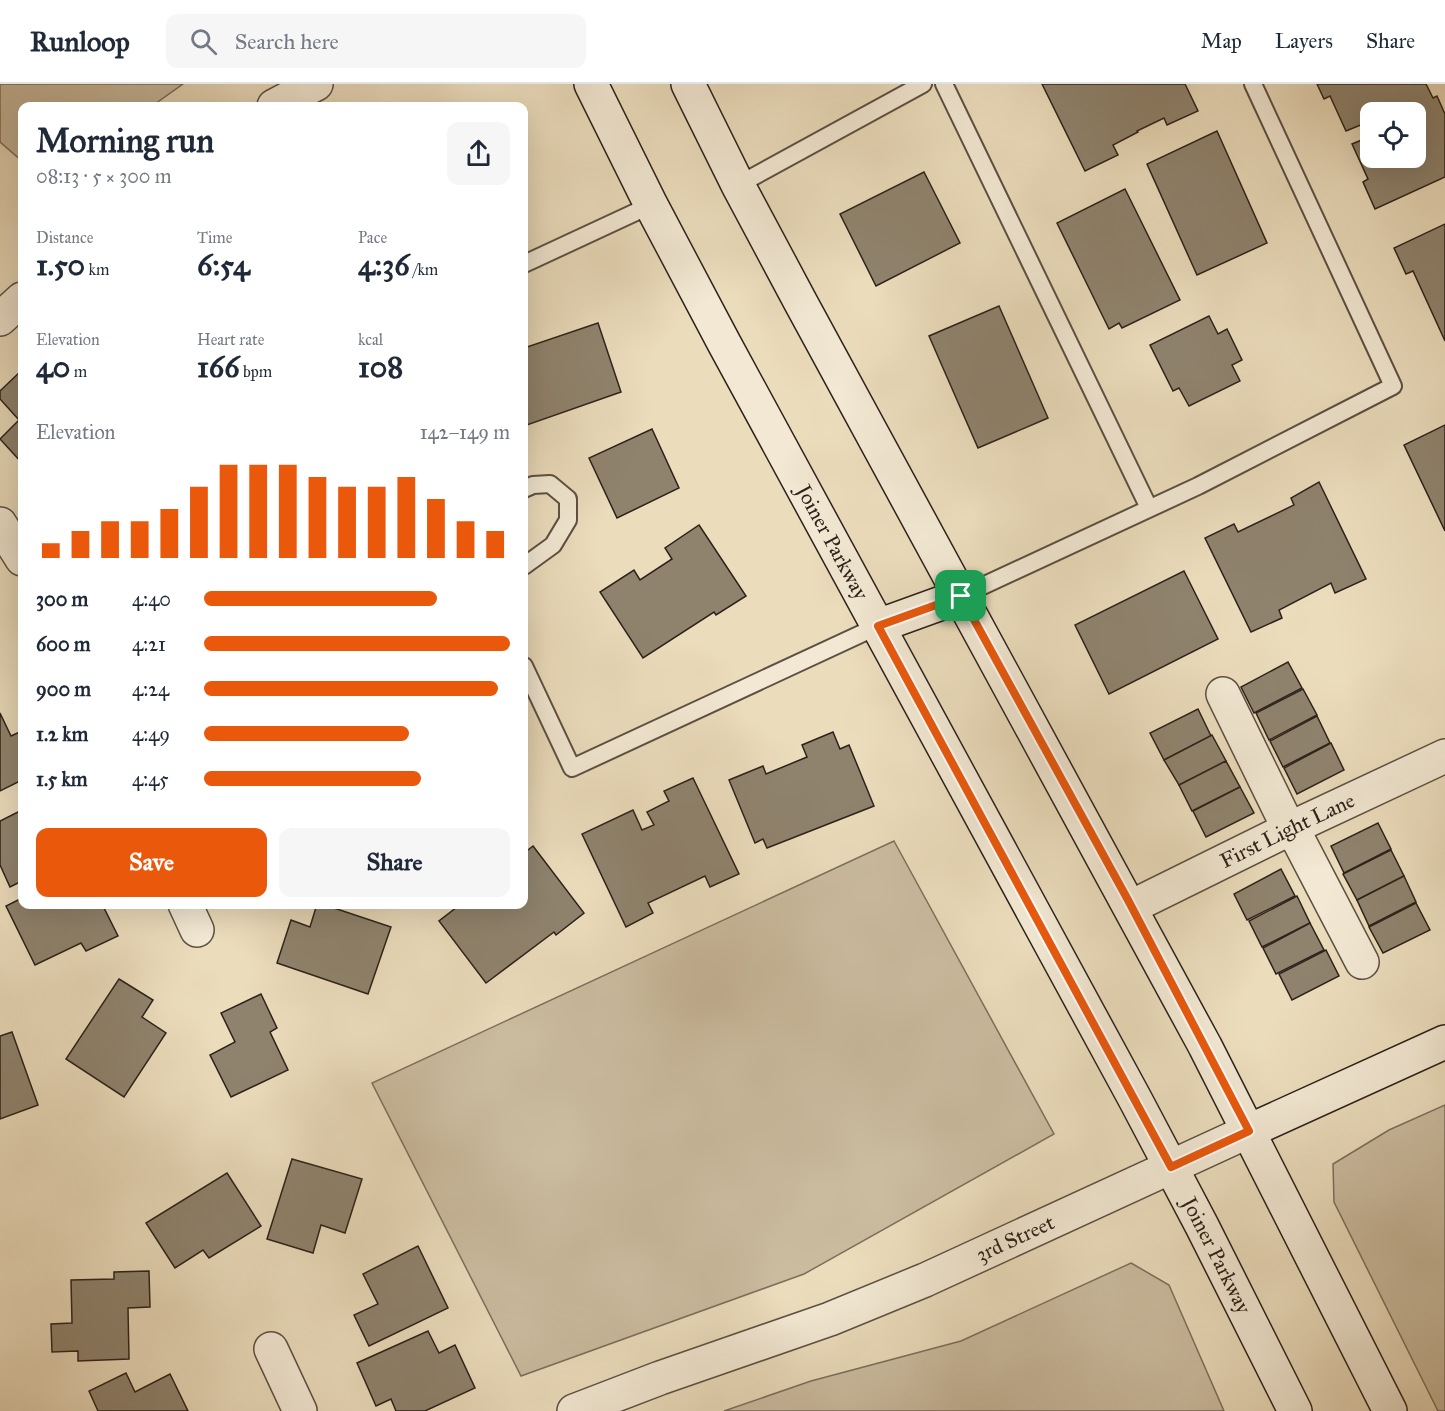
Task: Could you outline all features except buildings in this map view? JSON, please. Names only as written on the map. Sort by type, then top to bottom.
[{"type":"main road","points":[[281,102],[316,84]]},
{"type":"main road","name":"Joiner Parkway","points":[[591,84],[651,206],[1171,1167],[1295,1411]]},
{"type":"main road","points":[[688,84],[738,185],[1131,907],[1249,1131],[1390,1411]]},
{"type":"main road","points":[[0,319],[18,302]]},
{"type":"main road","points":[[0,524],[18,553]]},
{"type":"main road","points":[[878,626],[961,596]]},
{"type":"main road","points":[[1223,694],[1289,829],[1299,840],[1362,962]]},
{"type":"main road","name":"First Light Lane","points":[[1131,907],[1289,829],[1445,756]]},
{"type":"main road","name":"3rd Street","points":[[574,1411],[883,1298],[1445,1042]]},
{"type":"main road","points":[[271,1349],[300,1411]]},
{"type":"lane","points":[[738,185],[923,84]]},
{"type":"lane","points":[[944,84],[1149,508]]},
{"type":"lane","points":[[961,596],[1198,486],[1393,386],[1253,84]]},
{"type":"lane","points":[[528,262],[651,206]]},
{"type":"lane","points":[[528,488],[550,484],[568,499],[568,520],[553,545],[528,563]]},
{"type":"lane","points":[[528,674],[572,768],[878,626]]},
{"type":"shaded area","points":[[0,84],[183,84],[158,102],[18,102],[18,158],[0,142]]},
{"type":"shaded area","points":[[894,841],[1054,1134],[804,1274],[521,1376],[372,1083]]},
{"type":"shaded area","points":[[1445,1105],[1445,1411],[1438,1411],[1334,1202],[1333,1164],[1389,1130]]},
{"type":"shaded area","points":[[1131,1263],[1169,1285],[1224,1411],[724,1411],[811,1381],[961,1341]]},
{"type":"route","points":[[961,596],[1128,900],[1249,1131],[1171,1167],[878,626],[961,596]]}]
